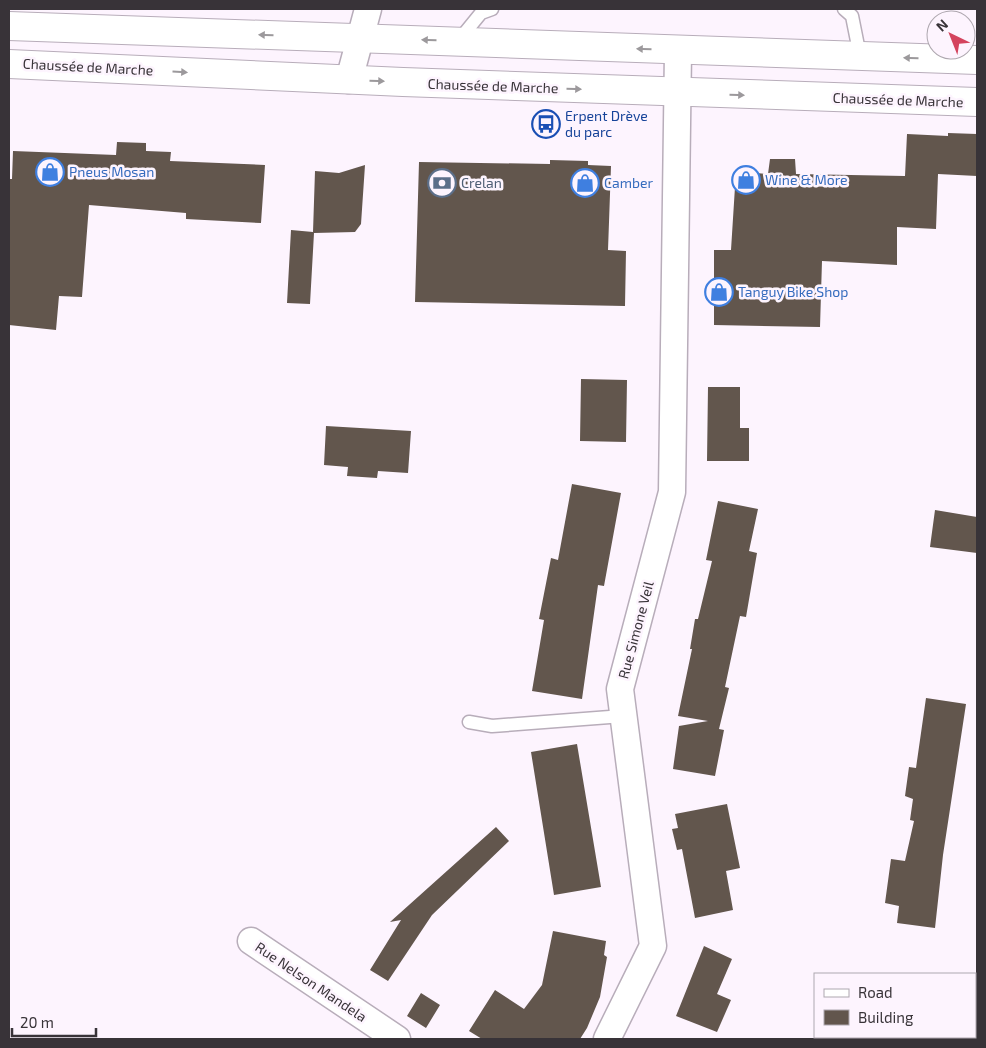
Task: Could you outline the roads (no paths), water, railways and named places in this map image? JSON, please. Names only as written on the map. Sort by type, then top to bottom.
[{"type":"main road","points":[[9,26],[977,60]]},
{"type":"main road","name":"Chaussée de Marche","points":[[9,64],[677,93],[977,102]]},
{"type":"street","points":[[349,80],[368,9]]},
{"type":"street","name":"Rue Simone Veil","points":[[607,1039],[653,946],[620,689],[672,492],[678,50]]},
{"type":"street","name":"Rue Nelson Mandela","points":[[251,941],[397,1039]]},
{"type":"lane","points":[[458,41],[481,13],[492,9]]},
{"type":"lane","points":[[844,9],[852,16],[860,56]]},
{"type":"lane","points":[[469,722],[492,726],[624,716]]},
{"type":"place","name":"Erpent Drève du parc","points":[[546,124]]},
{"type":"place","name":"Pneus Mosan","points":[[50,172]]},
{"type":"place","name":"Wine & More","points":[[746,180]]},
{"type":"place","name":"Crelan","points":[[442,183]]},
{"type":"place","name":"Camber","points":[[585,183]]},
{"type":"place","name":"Tanguy Bike Shop","points":[[719,292]]}]
